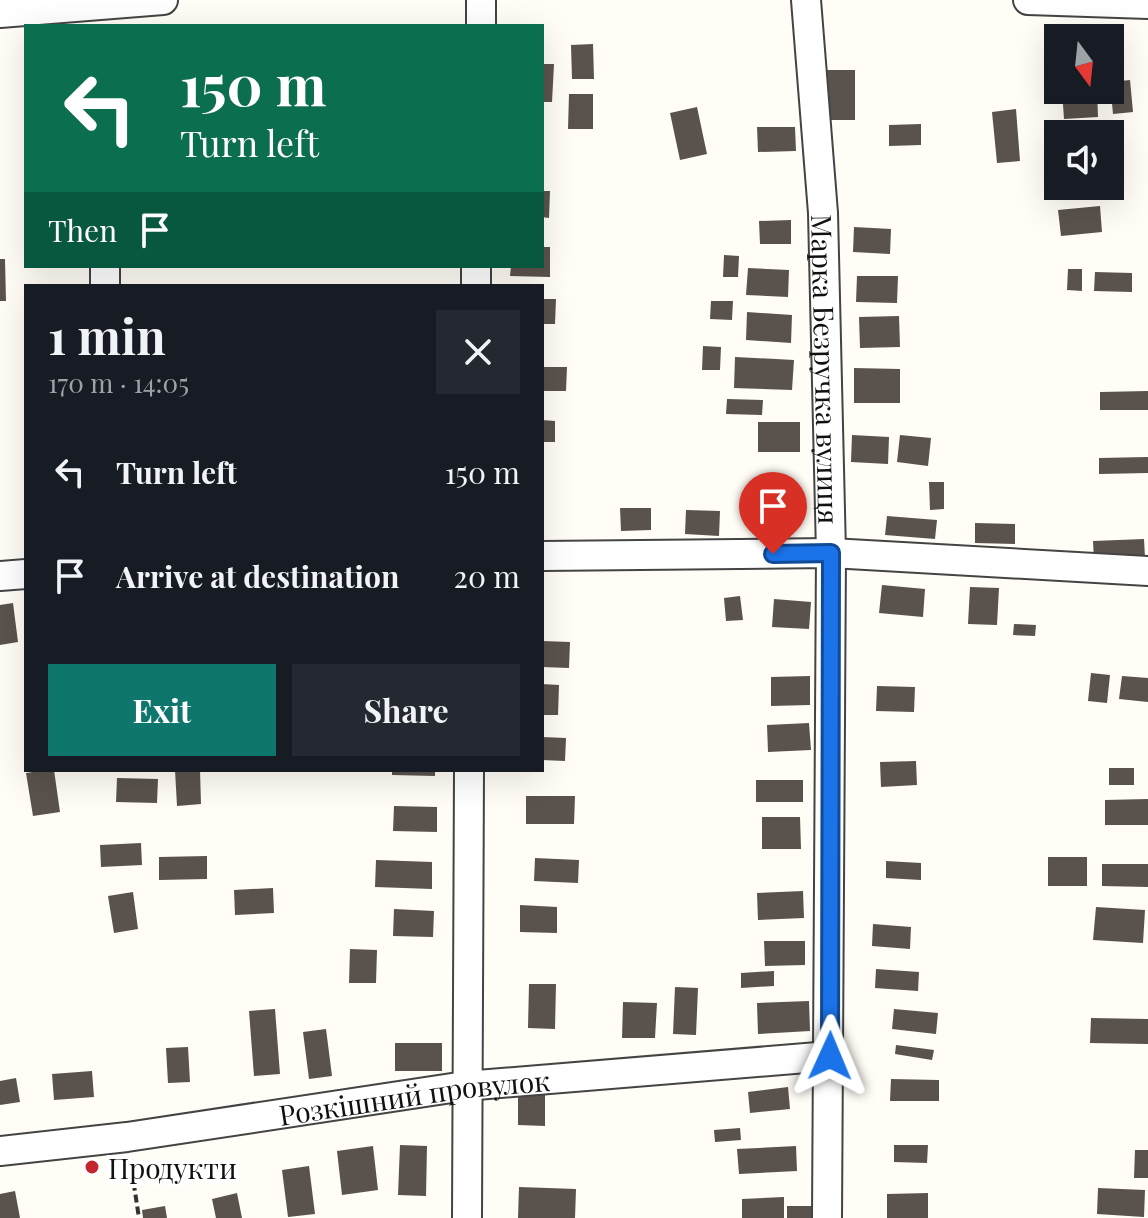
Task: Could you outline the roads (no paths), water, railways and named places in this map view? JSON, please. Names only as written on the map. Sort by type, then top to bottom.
[{"type":"street","points":[[0,13],[101,15],[163,0]]},
{"type":"street","points":[[481,0],[481,24]]},
{"type":"street","name":"Марка Безручка вулиця","points":[[806,0],[823,213],[831,553],[827,1218]]},
{"type":"street","points":[[1028,0],[1148,4]]},
{"type":"street","points":[[544,556],[831,553],[1148,571]]},
{"type":"street","points":[[0,576],[24,574]]},
{"type":"street","points":[[467,1218],[465,1086],[469,772]]},
{"type":"street","name":"Розкішний провулок","points":[[0,1151],[127,1137],[465,1086],[830,1056]]},
{"type":"place","name":"Продукти","points":[[92,1167]]}]
